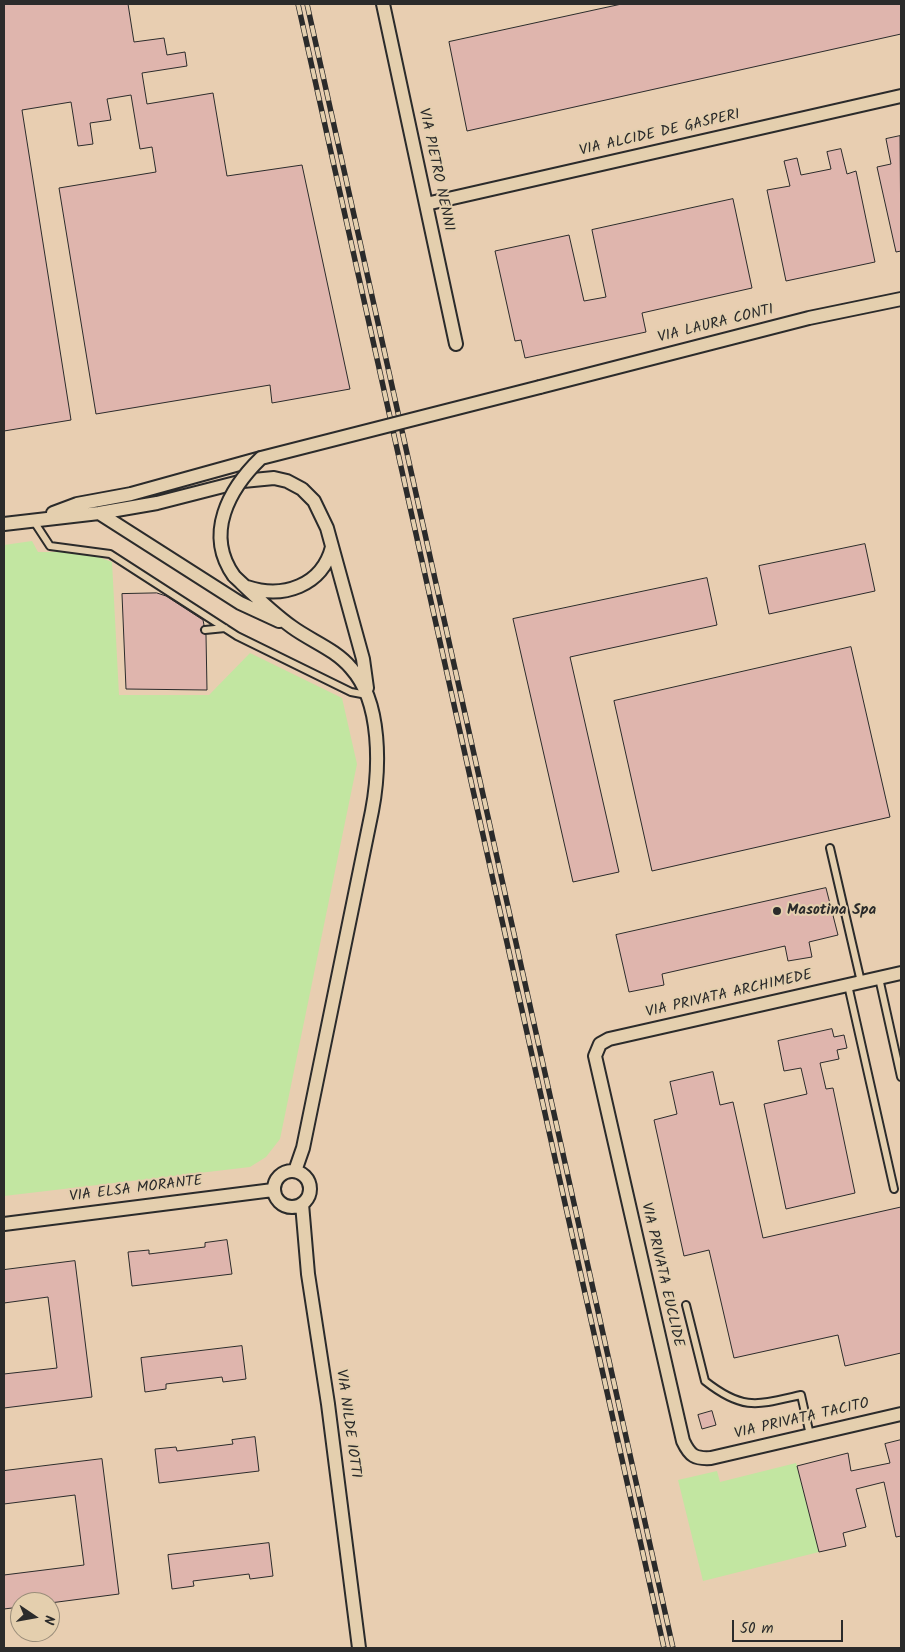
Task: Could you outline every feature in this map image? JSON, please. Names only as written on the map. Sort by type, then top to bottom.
[{"type":"street","name":"VIA PIETRO NENNI","points":[[383,4],[456,344]]},
{"type":"street","name":"VIA ALCIDE DE GASPERI","points":[[426,204],[901,96]]},
{"type":"street","name":"VIA LAURA CONTI","points":[[33,520],[77,504],[131,494],[261,458],[808,318],[901,299]]},
{"type":"street","points":[[261,458],[244,474],[223,511],[219,536],[222,552],[234,576],[291,627]]},
{"type":"street","points":[[4,524],[99,513],[158,502],[243,481],[280,478],[302,489],[314,502],[327,528],[363,659],[378,757],[376,787],[303,1148],[295,1171]]},
{"type":"street","points":[[99,513],[240,603],[291,627],[347,663],[356,674],[367,695]]},
{"type":"street","points":[[244,586],[275,592],[300,587],[322,571],[330,558],[332,547]]},
{"type":"street","name":"VIA PRIVATA ARCHIMEDE","points":[[599,1079],[595,1056],[600,1044],[609,1038],[901,973]]},
{"type":"street","name":"VIA PRIVATA EUCLIDE","points":[[599,1079],[683,1442],[688,1453],[695,1458],[711,1458]]},
{"type":"street","points":[[295,1171],[306,1177],[310,1188],[306,1200],[302,1204],[287,1206],[275,1197],[273,1190],[276,1179],[280,1175],[295,1171]]},
{"type":"street","name":"VIA ELSA MORANTE","points":[[4,1224],[273,1190]]},
{"type":"street","name":"VIA NILDE IOTTI","points":[[302,1204],[308,1274],[328,1404],[359,1648]]},
{"type":"street","name":"VIA PRIVATA TACITO","points":[[711,1458],[901,1414]]},
{"type":"lane","points":[[33,520],[50,546],[77,548],[110,554],[225,628],[351,692],[367,695]]},
{"type":"lane","points":[[206,630],[225,628]]},
{"type":"lane","points":[[830,848],[860,982]]},
{"type":"lane","points":[[879,978],[901,1076]]},
{"type":"lane","points":[[848,984],[894,1189]]},
{"type":"lane","points":[[686,1305],[705,1381],[731,1399],[756,1405],[801,1395],[810,1435]]},
{"type":"green space","points":[[32,541],[38,552],[85,552],[112,562],[119,695],[209,695],[250,653],[342,698],[357,764],[280,1139],[266,1157],[250,1167],[4,1196],[4,545]]},
{"type":"green space","points":[[796,1463],[819,1552],[703,1581],[678,1480],[717,1471],[720,1482]]},
{"type":"building","points":[[4,4],[128,4],[134,42],[164,38],[167,55],[185,52],[187,66],[142,73],[147,104],[213,93],[227,176],[302,165],[350,389],[272,403],[270,385],[96,414],[59,188],[156,172],[152,147],[140,149],[131,95],[107,99],[111,120],[90,123],[93,144],[78,146],[71,102],[22,110],[71,420],[4,431]]},
{"type":"building","points":[[622,4],[901,4],[901,34],[467,131],[449,42]]},
{"type":"building","points":[[900,136],[901,251],[896,252],[877,167],[891,164],[886,139]]},
{"type":"building","points":[[841,149],[847,174],[856,171],[875,262],[786,281],[767,190],[790,186],[784,161],[797,158],[801,175],[831,169],[827,152]]},
{"type":"building","points":[[733,199],[752,288],[642,313],[646,332],[525,358],[521,340],[515,341],[495,251],[569,235],[584,301],[606,297],[592,230]]},
{"type":"building","points":[[865,544],[875,591],[769,614],[759,566]]},
{"type":"building","points":[[707,578],[717,625],[570,657],[619,872],[573,882],[513,619]]},
{"type":"building","points":[[157,593],[166,596],[203,620],[204,625],[200,630],[206,635],[207,690],[126,689],[122,594]]},
{"type":"building","points":[[851,647],[890,817],[652,871],[614,701]]},
{"type":"building","name":"Masotina Spa","points":[[826,888],[838,935],[809,942],[812,957],[788,961],[785,946],[662,974],[664,985],[629,992],[616,935]]},
{"type":"building","points":[[832,1029],[834,1037],[844,1035],[847,1048],[837,1050],[839,1059],[820,1063],[826,1089],[833,1088],[855,1193],[786,1209],[764,1104],[807,1094],[801,1068],[784,1071],[778,1041]]},
{"type":"building","points":[[713,1072],[720,1105],[733,1102],[763,1238],[901,1207],[901,1353],[845,1366],[838,1335],[734,1358],[709,1250],[684,1256],[654,1120],[677,1114],[670,1082]]},
{"type":"building","points":[[227,1240],[232,1274],[132,1286],[128,1252],[149,1250],[149,1254],[205,1247],[205,1243]]},
{"type":"building","points":[[75,1261],[92,1397],[4,1408],[4,1374],[57,1368],[48,1297],[4,1303],[4,1270]]},
{"type":"building","points":[[242,1346],[246,1379],[223,1382],[222,1377],[166,1384],[166,1389],[145,1392],[141,1358]]},
{"type":"building","points":[[712,1411],[716,1425],[702,1429],[698,1415]]},
{"type":"building","points":[[255,1437],[259,1471],[159,1483],[155,1449],[176,1447],[177,1451],[233,1444],[232,1440]]},
{"type":"building","points":[[901,1440],[901,1536],[896,1537],[884,1482],[856,1489],[866,1527],[843,1533],[846,1546],[819,1552],[797,1466],[848,1453],[851,1471],[890,1463],[885,1444]]},
{"type":"building","points":[[102,1459],[119,1594],[60,1602],[60,1592],[10,1592],[10,1608],[4,1609],[4,1575],[84,1565],[75,1495],[4,1504],[4,1471]]},
{"type":"building","points":[[269,1543],[273,1576],[250,1579],[249,1574],[193,1581],[194,1586],[172,1589],[168,1555]]},
{"type":"railway","points":[[298,4],[664,1648]]},
{"type":"railway","points":[[307,4],[673,1648]]},
{"type":"place","name":"Masotina Spa","points":[[777,911]]}]
